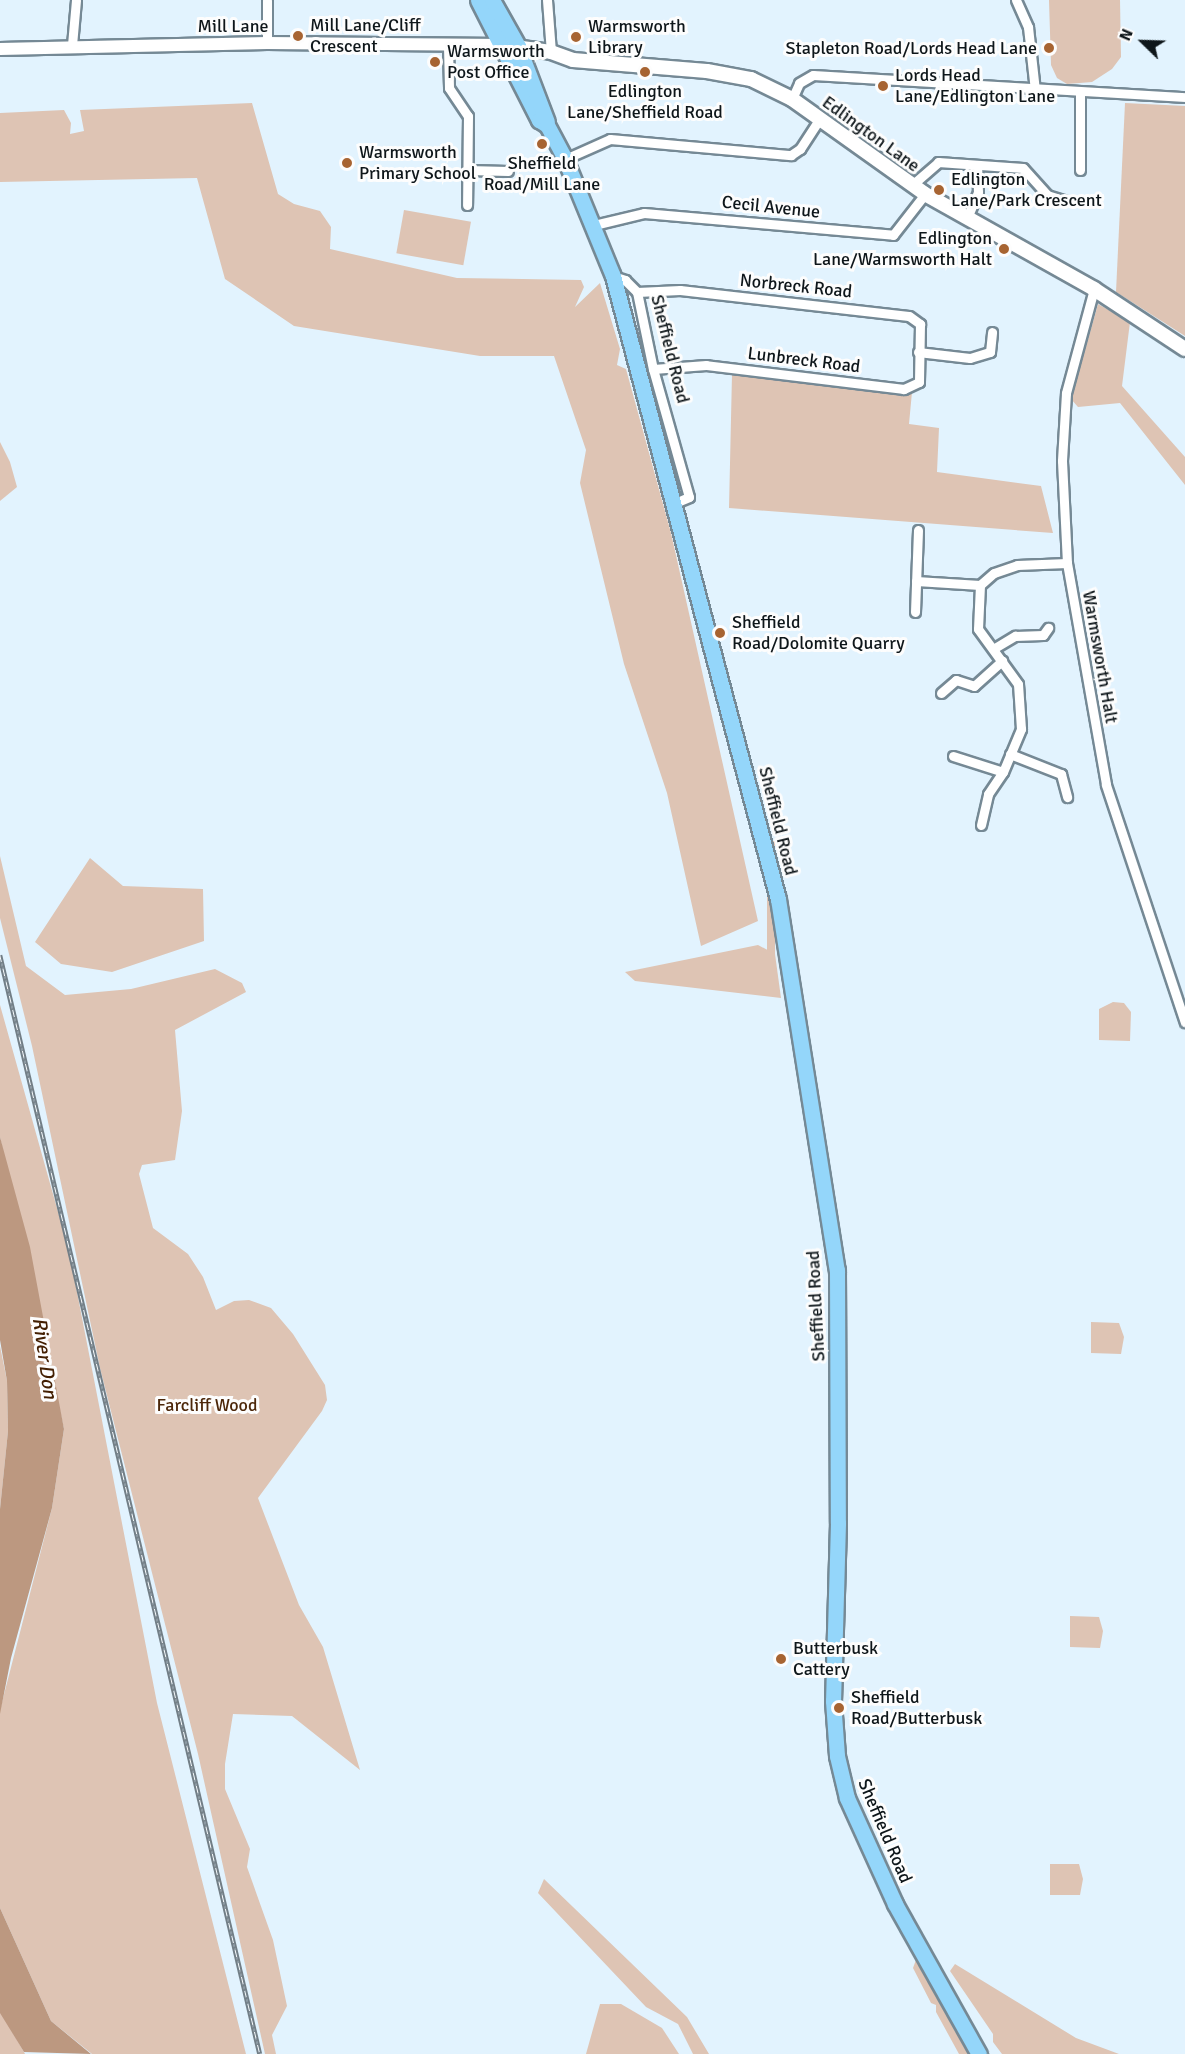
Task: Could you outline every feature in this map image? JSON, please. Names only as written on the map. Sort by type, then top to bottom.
[{"type":"main road","points":[[478,0],[511,46]]},
{"type":"main road","points":[[492,0],[511,46]]},
{"type":"main road","name":"Edlington Lane","points":[[511,46],[551,52],[573,60],[734,75],[792,99],[925,194],[1094,289],[1185,349]]},
{"type":"main road","name":"Sheffield Road","points":[[511,46],[538,120],[547,125],[565,159],[613,276],[675,503],[778,899],[837,1270],[838,1523],[833,1701],[837,1756],[847,1798],[895,1904],[978,2054]]},
{"type":"street","points":[[72,45],[76,0]]},
{"type":"street","points":[[267,0],[267,43]]},
{"type":"street","points":[[547,0],[551,52]]},
{"type":"street","points":[[1016,0],[1028,27],[1035,90]]},
{"type":"street","name":"Mill Lane","points":[[0,49],[72,45],[267,43],[511,46]]},
{"type":"street","points":[[448,46],[450,88],[468,117],[467,205]]},
{"type":"street","points":[[792,99],[799,83],[813,75],[1035,90],[1185,97]]},
{"type":"street","points":[[1080,92],[1080,170]]},
{"type":"street","points":[[565,159],[610,139],[790,154],[800,149],[820,118]]},
{"type":"street","points":[[912,185],[938,162],[1023,168],[1047,195],[1063,200]]},
{"type":"street","points":[[967,218],[978,192],[977,165]]},
{"type":"street","points":[[467,170],[508,171]]},
{"type":"street","name":"Cecil Avenue","points":[[594,225],[644,213],[893,235],[925,194]]},
{"type":"street","name":"Sheffield Road","points":[[613,276],[625,280],[637,292],[653,369],[689,496],[675,503]]},
{"type":"street","name":"Warmsworth Halt","points":[[1094,289],[1066,393],[1062,512],[1067,563],[1106,785],[1185,1022]]},
{"type":"street","name":"Norbreck Road","points":[[637,292],[680,290],[909,316],[920,324],[918,352]]},
{"type":"street","points":[[918,352],[970,358],[990,352],[992,332]]},
{"type":"street","name":"Lunbreck Road","points":[[653,369],[706,365],[904,389],[919,382],[918,352]]},
{"type":"street","points":[[915,612],[918,530]]},
{"type":"street","points":[[916,581],[980,585],[994,573],[1017,565],[1067,563]]},
{"type":"street","points":[[980,585],[978,629],[1018,684],[1021,729],[1003,772],[988,794],[981,825]]},
{"type":"street","points":[[993,649],[1015,636],[1046,632],[1045,646]]},
{"type":"street","points":[[941,693],[956,680],[974,686],[1002,661]]},
{"type":"street","points":[[1010,754],[1060,774],[1067,797]]},
{"type":"street","points":[[953,756],[1003,772]]},
{"type":"green space","points":[[1049,0],[1120,0],[1121,57],[1112,69],[1092,82],[1067,84],[1057,78],[1051,65]]},
{"type":"green space","points":[[252,103],[278,194],[294,204],[320,211],[331,227],[330,249],[457,278],[581,280],[584,287],[575,307],[600,283],[620,349],[617,365],[626,369],[671,533],[758,921],[701,946],[667,793],[624,664],[580,483],[586,450],[554,356],[480,356],[294,326],[225,279],[197,178],[0,182],[0,113],[64,110],[71,123],[70,134],[84,131],[80,110]]},
{"type":"green space","points":[[1125,103],[1185,106],[1185,336],[1116,292]]},
{"type":"green space","points":[[404,210],[471,222],[463,265],[396,253]]},
{"type":"green space","points":[[1098,304],[1130,322],[1122,386],[1185,457],[1185,485],[1120,403],[1078,407],[1071,399]]},
{"type":"green space","points":[[732,374],[912,392],[909,424],[939,428],[937,472],[1041,486],[1053,533],[729,508]]},
{"type":"green space","points":[[0,442],[10,462],[17,487],[0,501]]},
{"type":"green space","points":[[767,841],[775,841],[775,970],[767,970]]},
{"type":"green space","name":"Farcliff Wood","points":[[0,856],[26,966],[65,995],[131,989],[215,969],[242,983],[246,992],[175,1030],[182,1111],[175,1160],[142,1165],[139,1174],[153,1228],[188,1254],[203,1277],[216,1310],[234,1301],[249,1300],[271,1308],[293,1334],[325,1385],[327,1400],[322,1411],[258,1498],[299,1605],[323,1647],[360,1770],[292,1716],[233,1714],[225,1764],[225,1789],[250,1849],[247,1867],[273,1940],[287,2006],[272,2035],[276,2054],[265,2054],[198,1754],[100,1368],[32,1046],[0,918]]},
{"type":"green space","points":[[90,858],[123,886],[203,889],[204,941],[112,972],[61,964],[35,942]]},
{"type":"green space","points":[[758,945],[775,954],[781,998],[635,981],[625,972]]},
{"type":"green space","points":[[1113,1002],[1124,1003],[1131,1012],[1130,1041],[1099,1040],[1099,1009]]},
{"type":"green space","points":[[0,1005],[69,1251],[157,1703],[246,2054],[92,2054],[51,2021],[0,1908],[0,1710],[52,1508],[64,1429],[0,1137]]},
{"type":"green space","points":[[1091,1322],[1119,1323],[1124,1337],[1121,1354],[1091,1353]]},
{"type":"green space","points":[[0,1346],[7,1381],[8,1431],[0,1509]]},
{"type":"green space","points":[[1070,1616],[1099,1617],[1103,1631],[1100,1648],[1070,1647]]},
{"type":"green space","points":[[1050,1864],[1079,1864],[1083,1879],[1080,1895],[1050,1895]]},
{"type":"green space","points":[[544,1879],[687,2017],[709,2054],[693,2054],[678,2024],[646,2007],[538,1893]]},
{"type":"green space","points":[[917,1957],[969,2054],[959,2054],[936,2012],[936,2005],[931,2003],[913,1968]]},
{"type":"green space","points":[[955,1964],[1076,2038],[1119,2054],[1002,2054],[993,2042],[993,2034],[950,1971]]},
{"type":"green space","points":[[600,2004],[621,2004],[662,2028],[679,2054],[586,2054]]},
{"type":"green space","points":[[0,2011],[24,2052],[25,2054],[0,2054]]},
{"type":"water","name":"River Don","points":[[0,1137],[30,1247],[64,1429],[52,1508],[11,1658],[0,1714],[0,1509],[8,1431],[7,1381],[0,1340]]},
{"type":"water","points":[[0,1908],[51,2021],[91,2054],[24,2052],[0,2013]]},
{"type":"railway","points":[[0,955],[260,2054]]},
{"type":"place","name":"Mill Lane/Cliff Crescent","points":[[298,36]]},
{"type":"place","name":"Warmsworth Library","points":[[576,37]]},
{"type":"place","name":"Stapleton Road/Lords Head Lane","points":[[1049,48]]},
{"type":"place","name":"Warmsworth Post Office","points":[[435,62]]},
{"type":"place","name":"Edlington Lane/Sheffield Road","points":[[645,72]]},
{"type":"place","name":"Lords Head Lane/Edlington Lane","points":[[883,86]]},
{"type":"place","name":"Sheffield Road/Mill Lane","points":[[542,144]]},
{"type":"place","name":"Warmsworth Primary School","points":[[347,163]]},
{"type":"place","name":"Edlington Lane/Park Crescent","points":[[939,190]]},
{"type":"place","name":"Edlington Lane/Warmsworth Halt","points":[[1004,249]]},
{"type":"place","name":"Sheffield Road/Dolomite Quarry","points":[[720,633]]},
{"type":"place","name":"Butterbusk Cattery","points":[[781,1659]]},
{"type":"place","name":"Sheffield Road/Butterbusk","points":[[839,1708]]}]
